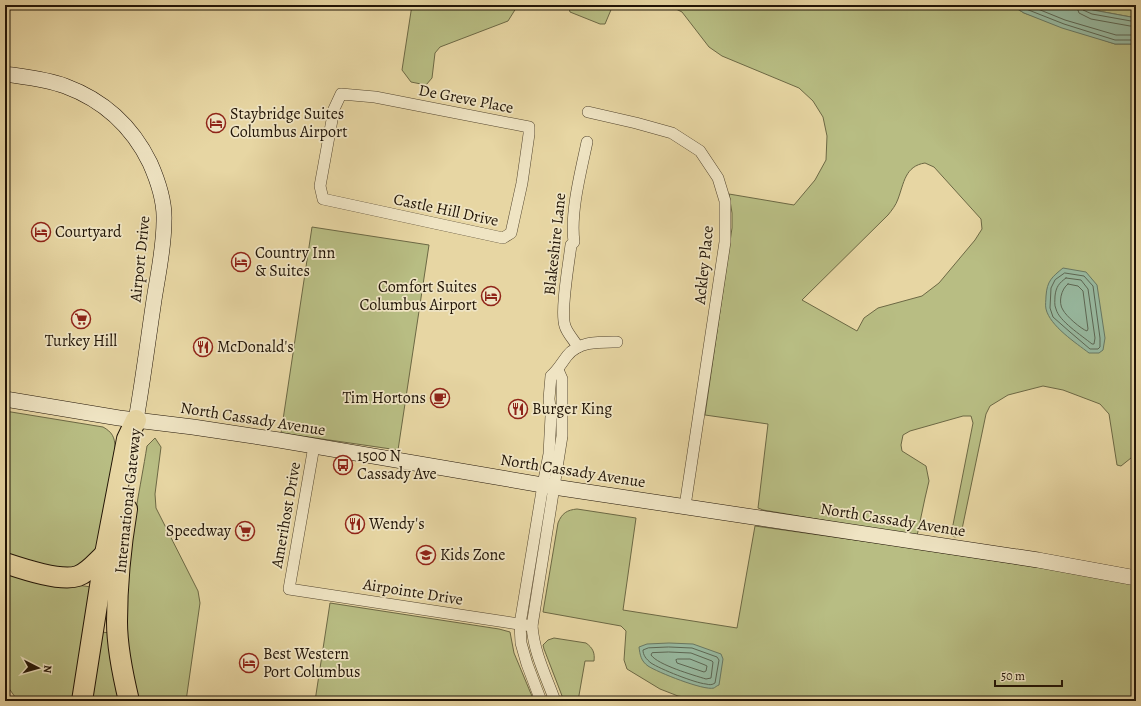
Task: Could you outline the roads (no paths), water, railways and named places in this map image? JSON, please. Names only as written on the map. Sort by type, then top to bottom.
[{"type":"highway","name":"International Gateway","points":[[82,701],[105,554],[127,439],[136,420]]},
{"type":"highway","name":"International Gateway","points":[[129,701],[122,673],[117,623],[122,543],[136,452],[136,420]]},
{"type":"highway","points":[[5,563],[64,578],[79,576],[105,554]]},
{"type":"highway","points":[[122,673],[132,701]]},
{"type":"main road","name":"Airport Drive","points":[[5,74],[64,85],[102,104],[116,116],[135,137],[156,176],[161,193],[164,220],[162,249],[136,420]]},
{"type":"main road","name":"North Cassady Avenue","points":[[5,399],[136,420],[193,426],[548,486],[1038,560],[1136,578]]},
{"type":"street","name":"De Greve Place","points":[[323,199],[320,186],[334,109],[341,94],[375,97],[529,127],[522,183]]},
{"type":"street","name":"Ackley Place","points":[[588,112],[672,133],[700,151],[718,178],[725,201],[725,242],[685,506]]},
{"type":"street","name":"Blakeshire Lane","points":[[578,347],[565,327],[564,302],[571,245],[574,242],[573,234],[577,190],[587,142]]},
{"type":"street","name":"Castle Hill Drive","points":[[323,199],[503,238],[511,233],[513,228],[522,183]]},
{"type":"street","points":[[555,701],[538,657],[533,639],[532,626],[548,486],[549,399],[551,376],[558,370],[568,355],[578,347],[588,343],[617,342]]},
{"type":"street","name":"Amerihost Drive","points":[[289,590],[314,446]]},
{"type":"street","points":[[541,701],[521,643],[520,624],[548,486]]},
{"type":"street","name":"Airpointe Drive","points":[[289,590],[532,626]]},
{"type":"water","points":[[1011,5],[1082,5],[1093,10],[1136,17],[1136,44],[1115,44],[1062,28],[1024,13]]},
{"type":"water","points":[[1063,268],[1086,272],[1097,285],[1105,338],[1103,350],[1099,353],[1089,353],[1064,334],[1048,315],[1046,309],[1046,296],[1049,283]]},
{"type":"water","points":[[647,644],[693,644],[721,654],[723,659],[719,685],[714,688],[709,688],[691,684],[648,666],[642,660],[639,647]]},
{"type":"place","name":"Staybridge Suites Columbus Airport","points":[[216,123]]},
{"type":"place","name":"Courtyard","points":[[41,232]]},
{"type":"place","name":"Country Inn & Suites","points":[[241,262]]},
{"type":"place","name":"Comfort Suites Columbus Airport","points":[[491,296]]},
{"type":"place","name":"Turkey Hill","points":[[81,319]]},
{"type":"place","name":"McDonald's","points":[[203,347]]},
{"type":"place","name":"Tim Hortons","points":[[440,398]]},
{"type":"place","name":"Burger King","points":[[518,409]]},
{"type":"place","name":"1500 N Cassady Ave","points":[[343,465]]},
{"type":"place","name":"Wendy's","points":[[355,524]]},
{"type":"place","name":"Speedway","points":[[245,531]]},
{"type":"place","name":"Kids Zone","points":[[426,555]]},
{"type":"place","name":"Best Western Port Columbus","points":[[249,663]]}]
